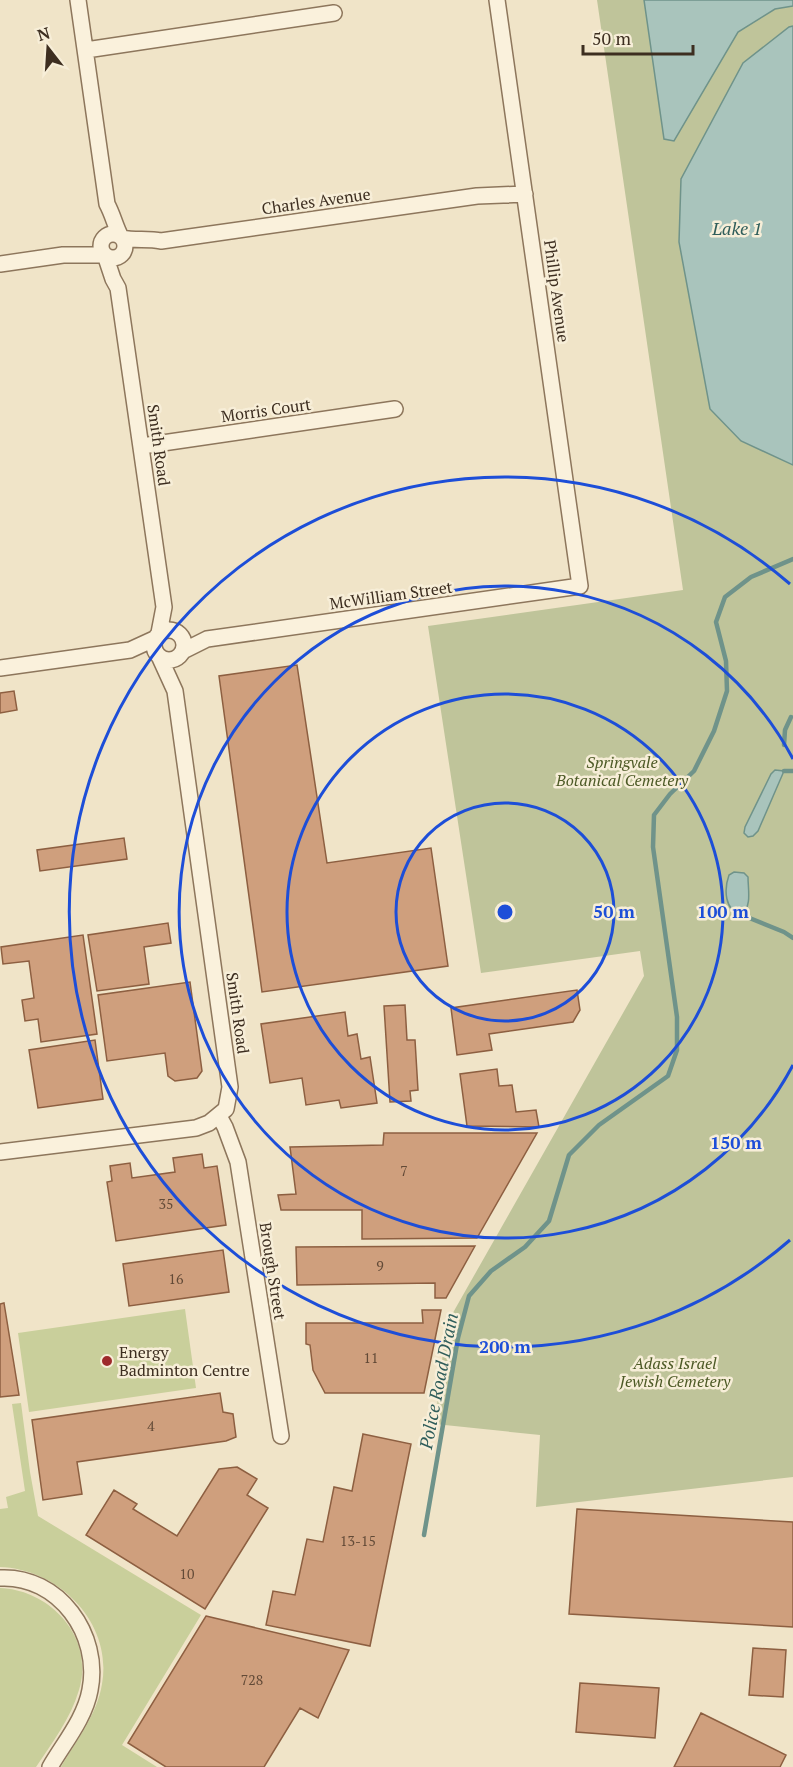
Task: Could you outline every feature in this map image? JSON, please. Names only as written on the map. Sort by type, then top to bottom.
[{"type":"street","name":"Smith Road","points":[[78,0],[107,204],[114,226],[122,237]]},
{"type":"street","name":"Phillip Avenue","points":[[498,0],[580,586]]},
{"type":"street","points":[[86,50],[334,14]]},
{"type":"street","name":"Charles Avenue","points":[[123,254],[161,241],[525,188]]},
{"type":"street","name":"Smith Road","points":[[107,204],[104,213],[104,248],[118,288],[164,608],[178,633]]},
{"type":"street","points":[[111,234],[122,237],[126,247],[123,254],[112,258],[104,248],[111,234]]},
{"type":"street","name":"Charles Avenue","points":[[122,237],[130,240],[148,238],[161,241]]},
{"type":"street","points":[[0,264],[104,248]]},
{"type":"street","name":"Smith Road","points":[[118,288],[122,279],[120,268],[123,254]]},
{"type":"street","name":"Morris Court","points":[[141,446],[395,409]]},
{"type":"street","name":"McWilliam Street","points":[[182,651],[207,639],[580,586]]},
{"type":"street","name":"Smith Road","points":[[157,636],[164,608]]},
{"type":"street","points":[[0,668],[130,650],[167,629],[178,633],[184,643],[182,651],[171,660],[130,650]]},
{"type":"street","name":"McWilliam Street","points":[[178,633],[207,639]]},
{"type":"street","points":[[157,636],[154,648],[158,656]]},
{"type":"street","name":"Smith Road","points":[[182,651],[175,691],[230,1087],[226,1109],[219,1116]]},
{"type":"street","name":"Smith Road","points":[[158,656],[175,691]]},
{"type":"street","points":[[0,1152],[196,1128],[219,1116]]},
{"type":"street","name":"Brough Street","points":[[219,1116],[238,1162],[281,1436]]},
{"type":"street","points":[[0,1578],[24,1581],[51,1593],[76,1617],[91,1652],[93,1672],[90,1693],[80,1716],[50,1766]]},
{"type":"green space","name":"Springvale Botanical Cemetery","points":[[597,0],[793,0],[793,1477],[536,1507],[540,1435],[435,1424],[446,1325],[644,976],[640,951],[481,973],[428,626],[683,590]]},
{"type":"green space","name":"Energy Badminton Centre","points":[[185,1309],[196,1388],[29,1412],[18,1333]]},
{"type":"green space","points":[[21,1403],[38,1516],[201,1615],[122,1745],[157,1767],[61,1767],[96,1706],[102,1684],[103,1662],[99,1640],[90,1621],[77,1603],[61,1589],[42,1578],[22,1570],[0,1567],[0,1509],[8,1508],[6,1497],[25,1491],[12,1404]]},
{"type":"green space","points":[[0,1588],[36,1597],[52,1607],[65,1620],[81,1652],[82,1671],[76,1700],[36,1767],[0,1767]]},
{"type":"water","points":[[644,0],[793,0],[793,6],[775,9],[738,32],[674,141],[664,139]]},
{"type":"water","name":"Lake 1","points":[[793,26],[793,465],[741,441],[710,409],[679,242],[681,179],[743,63]]},
{"type":"water","points":[[775,770],[784,771],[758,831],[748,837],[744,833],[745,827]]},
{"type":"water","points":[[734,872],[744,873],[748,877],[748,902],[742,915],[732,909],[727,899],[727,881],[729,875]]},
{"type":"building","points":[[297,665],[327,863],[431,848],[448,966],[262,992],[219,676]]},
{"type":"building","points":[[14,691],[17,710],[0,713],[0,693]]},
{"type":"building","points":[[124,838],[127,859],[40,871],[37,850]]},
{"type":"building","points":[[168,923],[171,943],[144,947],[149,984],[97,991],[88,935]]},
{"type":"building","points":[[83,935],[97,1034],[41,1042],[38,1019],[25,1021],[22,1000],[34,998],[29,961],[3,964],[1,947]]},
{"type":"building","points":[[190,982],[202,1071],[197,1078],[175,1081],[168,1076],[165,1053],[107,1061],[98,995]]},
{"type":"building","points":[[577,990],[580,1010],[573,1022],[489,1034],[492,1050],[457,1055],[451,1008]]},
{"type":"building","points":[[405,1005],[407,1040],[415,1040],[418,1090],[410,1091],[411,1101],[390,1102],[384,1006]]},
{"type":"building","points":[[345,1012],[348,1036],[357,1034],[361,1059],[370,1057],[377,1103],[341,1108],[339,1100],[306,1105],[302,1078],[270,1083],[261,1024]]},
{"type":"building","points":[[95,1040],[103,1099],[38,1108],[29,1050]]},
{"type":"building","points":[[497,1069],[499,1086],[512,1085],[516,1112],[536,1110],[539,1127],[467,1126],[460,1074]]},
{"type":"building","points":[[384,1133],[537,1133],[477,1238],[362,1239],[362,1210],[281,1210],[278,1195],[296,1194],[290,1147],[383,1145]]},
{"type":"building","points":[[202,1154],[204,1168],[217,1166],[226,1225],[116,1241],[107,1182],[112,1181],[110,1166],[130,1163],[132,1178],[175,1172],[173,1158]]},
{"type":"building","points":[[475,1246],[446,1298],[435,1298],[435,1283],[297,1285],[296,1247]]},
{"type":"building","points":[[223,1250],[229,1292],[129,1306],[123,1264]]},
{"type":"building","points":[[4,1303],[19,1395],[0,1397],[0,1304]]},
{"type":"building","points":[[422,1310],[441,1310],[424,1393],[325,1393],[313,1370],[310,1345],[306,1344],[306,1323],[423,1323]]},
{"type":"building","points":[[220,1393],[223,1412],[233,1414],[236,1437],[226,1441],[77,1462],[82,1494],[43,1500],[32,1420]]},
{"type":"building","points":[[363,1434],[411,1444],[370,1646],[266,1625],[273,1591],[295,1595],[307,1539],[323,1542],[334,1487],[352,1491]]},
{"type":"building","points":[[237,1467],[257,1479],[247,1495],[268,1508],[205,1609],[86,1535],[114,1490],[137,1504],[133,1509],[177,1536],[219,1469]]},
{"type":"building","points":[[577,1509],[793,1522],[793,1627],[569,1614]]},
{"type":"building","points":[[206,1616],[349,1650],[318,1718],[300,1708],[264,1767],[166,1767],[128,1743]]},
{"type":"building","points":[[753,1648],[786,1650],[783,1697],[749,1695]]},
{"type":"building","points":[[580,1683],[659,1688],[655,1738],[576,1732]]},
{"type":"building","points":[[701,1713],[786,1755],[780,1767],[674,1767]]},
{"type":"waterway","name":"Police Road Drain","points":[[424,1535],[458,1338],[469,1296],[491,1271],[525,1247],[549,1221],[569,1155],[599,1125],[668,1076],[677,1050],[677,1017],[653,847],[654,815],[670,794],[694,771],[714,731],[727,691],[726,661],[716,622],[725,597],[751,577],[793,559]]},
{"type":"waterway","points":[[784,745],[785,730],[791,717]]},
{"type":"waterway","points":[[784,771],[793,771]]},
{"type":"waterway","points":[[742,915],[793,938]]},
{"type":"place","name":"Energy Badminton Centre","points":[[107,1361]]},
{"type":"park label","name":"Adass Israel Jewish Cemetery","points":[[675,1372]]}]
